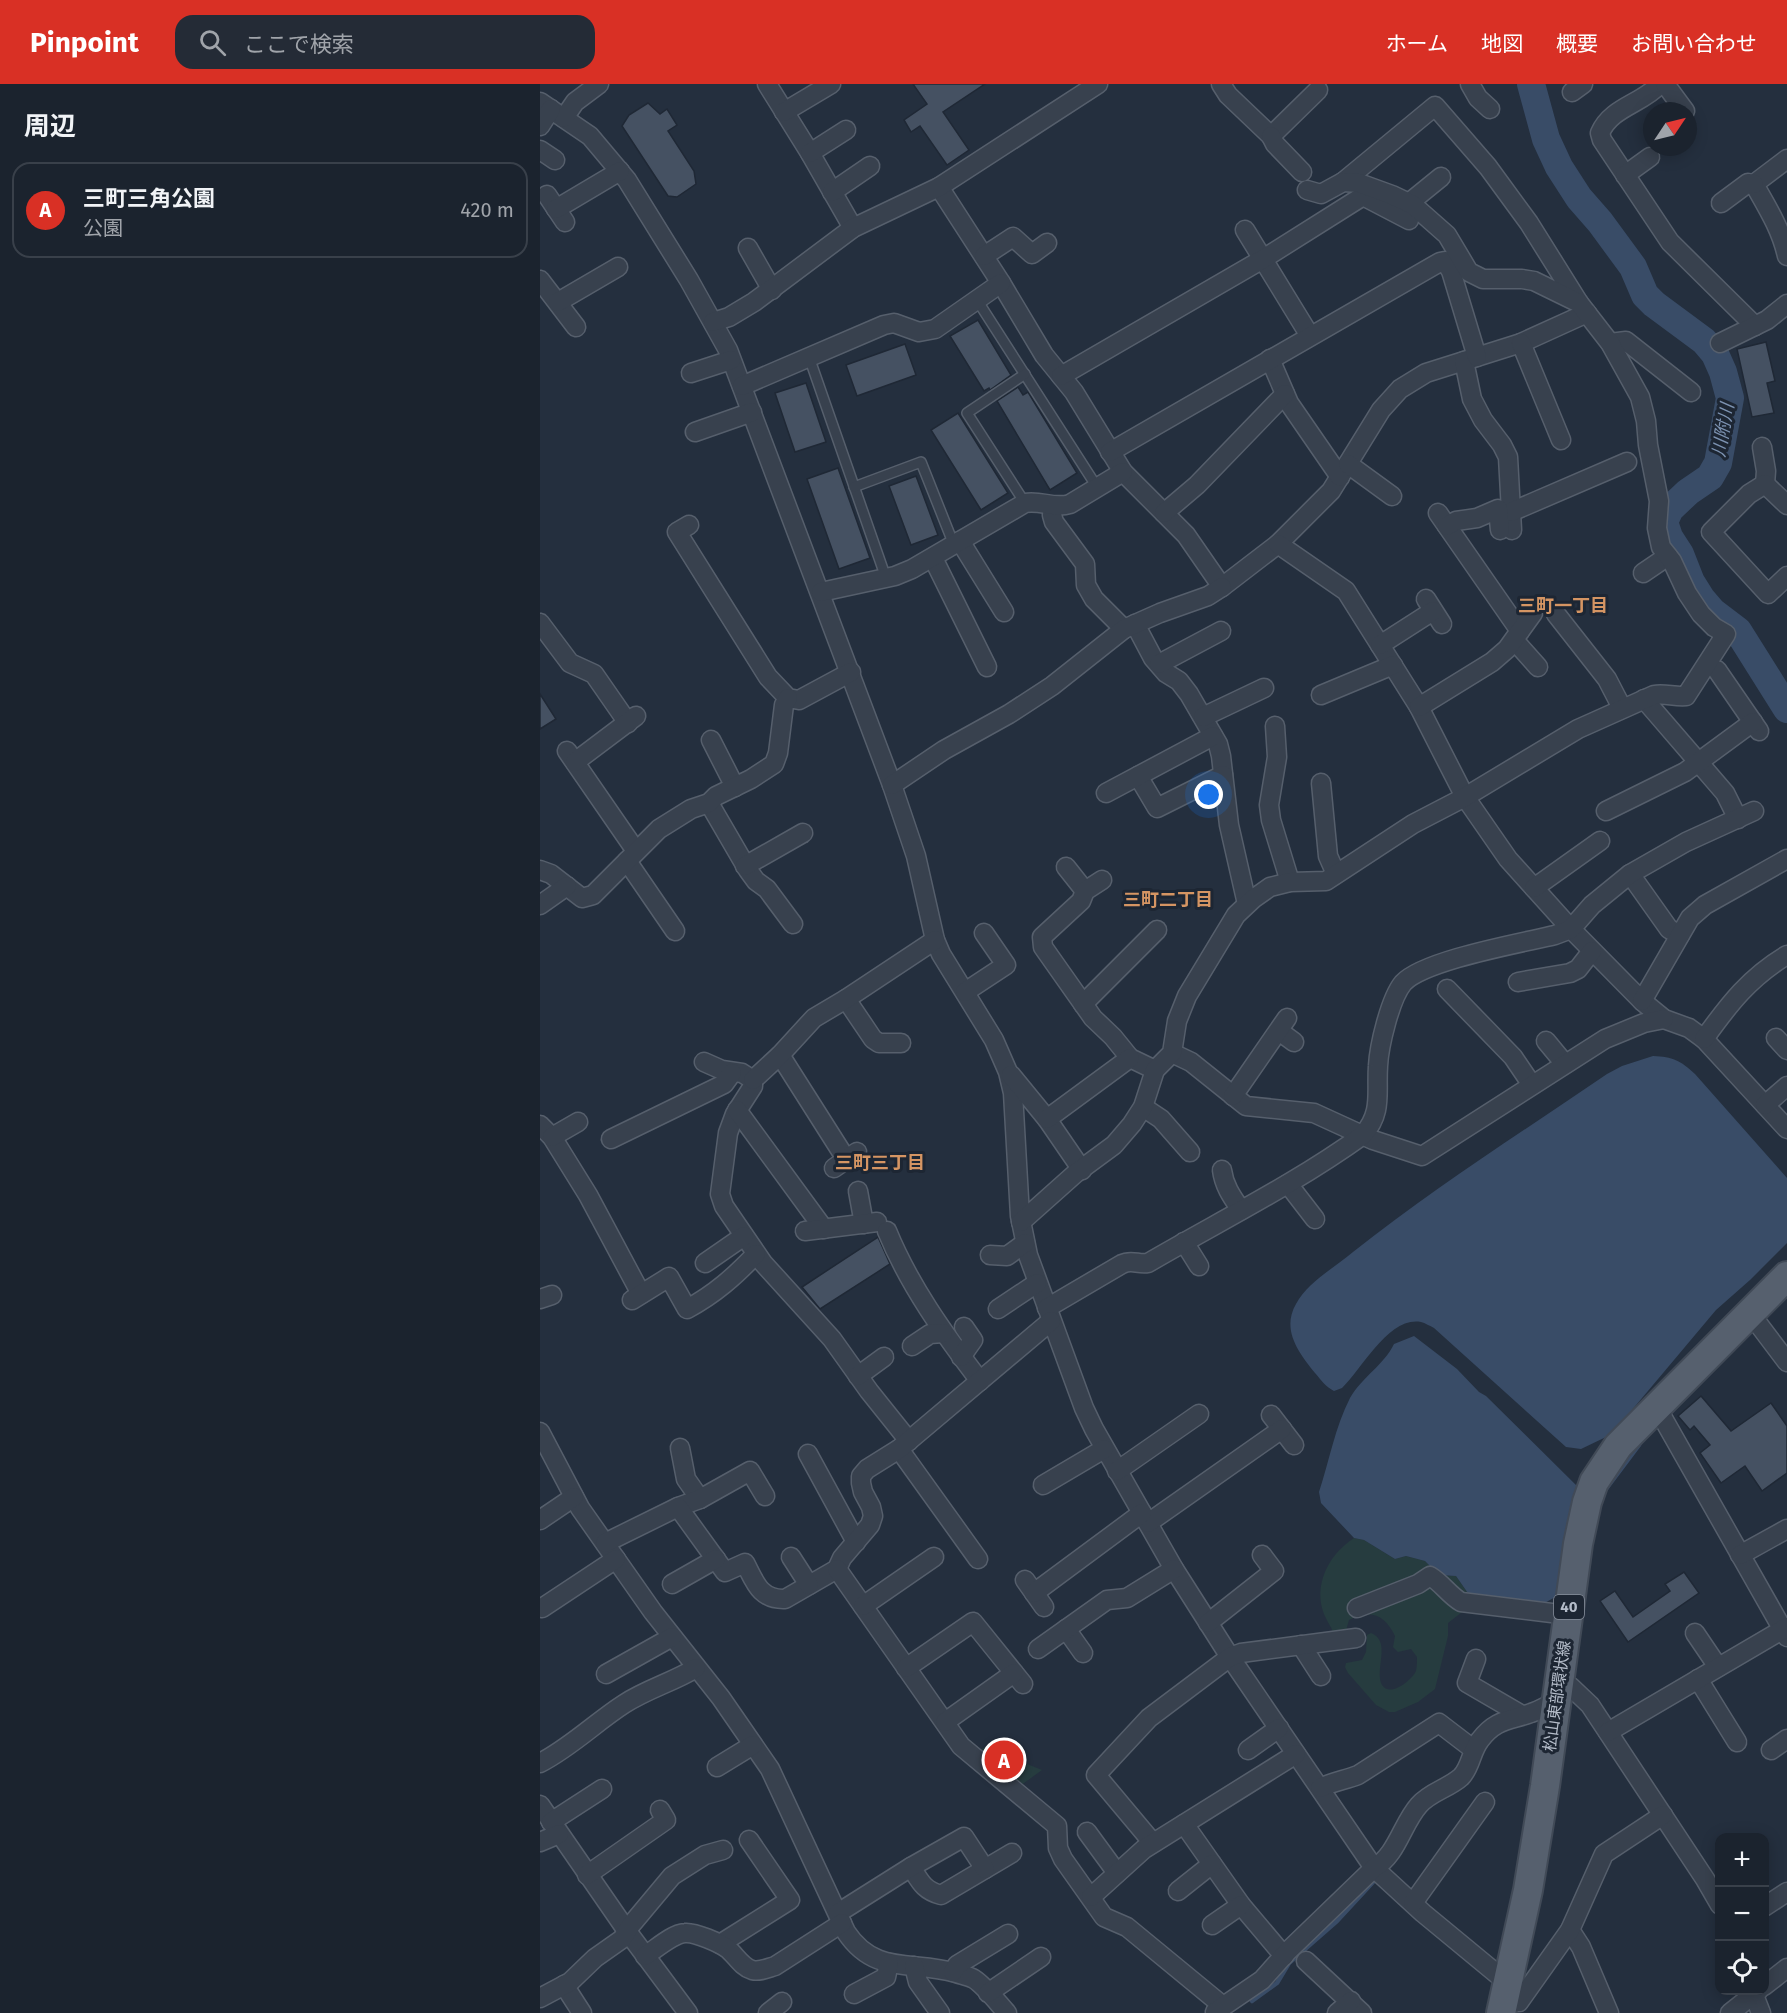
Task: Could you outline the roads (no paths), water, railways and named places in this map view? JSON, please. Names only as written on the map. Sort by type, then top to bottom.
[{"type":"main road","name":"松山東部環状線","points":[[1505,2004],[1528,1890],[1578,1544],[1593,1482],[1618,1446],[1787,1276]]},
{"type":"street","points":[[540,126],[552,110],[574,102],[599,84]]},
{"type":"street","points":[[766,84],[810,153],[853,228]]},
{"type":"street","points":[[784,112],[810,89],[831,84]]},
{"type":"street","points":[[713,322],[729,317],[772,290],[853,228],[939,187],[1098,84]]},
{"type":"street","points":[[1470,84],[1478,98],[1490,109]]},
{"type":"street","points":[[1676,102],[1660,84],[1609,118],[1600,132],[1602,140],[1670,242],[1755,326]]},
{"type":"street","points":[[1224,85],[1302,172]]},
{"type":"street","points":[[1271,136],[1318,90]]},
{"type":"street","points":[[1021,1222],[1114,1145],[1132,1124],[1143,1107],[1155,1070],[1172,1053],[1177,1021],[1187,996],[1236,915],[1247,904],[1270,887],[1290,882],[1326,881],[1413,824],[1466,797],[1570,733],[1622,708],[1664,694],[1673,697],[1686,696],[1726,634],[1714,627],[1701,614],[1661,547],[1657,528],[1659,501],[1640,397],[1610,343],[1583,308],[1529,223],[1488,166],[1435,106],[1343,182],[1321,194],[1307,190]]},
{"type":"street","points":[[552,110],[590,136],[620,171],[644,205],[713,322],[731,360],[892,785],[916,856],[935,940],[941,954],[994,1040],[1008,1072],[1013,1093],[1021,1222],[1025,1243],[1037,1283],[1084,1408],[1104,1449],[1174,1569],[1230,1657],[1374,1868],[1413,1903],[1505,2004],[1519,2002],[1570,1930],[1604,1854],[1663,1815]]},
{"type":"street","points":[[810,153],[846,130]]},
{"type":"street","points":[[1626,175],[1650,157]]},
{"type":"street","points":[[1721,203],[1748,183],[1754,184],[1787,159]]},
{"type":"street","points":[[832,192],[870,166]]},
{"type":"street","points":[[556,209],[620,171]]},
{"type":"street","points":[[1409,211],[1441,177]]},
{"type":"street","points":[[1343,182],[1359,183],[1447,235],[1469,272],[1483,279],[1534,281],[1583,308]]},
{"type":"street","points":[[1754,184],[1783,237],[1787,256]]},
{"type":"street","points":[[939,187],[1044,355],[1074,392],[1123,472],[1186,535],[1221,587]]},
{"type":"street","points":[[1061,376],[1263,259],[1363,196],[1409,211]]},
{"type":"street","points":[[1245,230],[1310,336]]},
{"type":"street","points":[[984,256],[1013,237],[1032,254],[1047,243]]},
{"type":"street","points":[[748,248],[772,290]]},
{"type":"street","points":[[1110,452],[1435,264],[1445,261],[1451,271],[1470,359],[1472,399],[1508,457],[1508,524]]},
{"type":"street","points":[[558,303],[618,267]]},
{"type":"street","points":[[540,279],[576,327]]},
{"type":"street","points":[[742,386],[884,325],[894,323],[919,332],[935,329],[1001,283]]},
{"type":"street","points":[[1720,344],[1767,320],[1787,304]]},
{"type":"street","points":[[892,785],[944,750],[1009,714],[1052,686],[1130,627],[1208,596],[1278,544],[1331,491],[1381,410],[1400,389],[1426,373],[1521,343],[1583,308]]},
{"type":"street","points":[[1610,343],[1626,340],[1691,392]]},
{"type":"street","points":[[1521,343],[1561,440]]},
{"type":"street","points":[[1270,359],[1288,403],[1344,470],[1392,496]]},
{"type":"street","points":[[691,373],[731,360]]},
{"type":"street","points":[[1164,513],[1197,485],[1285,394]]},
{"type":"street","points":[[695,432],[752,412]]},
{"type":"street","points":[[1762,447],[1766,484],[1787,505]]},
{"type":"street","points":[[1508,524],[1620,471]]},
{"type":"street","points":[[820,592],[912,570],[1025,503],[1034,501],[1061,507],[1070,504],[1123,472]]},
{"type":"street","points":[[1766,484],[1749,494],[1711,532],[1768,594],[1787,576]]},
{"type":"street","points":[[1053,506],[1054,522],[1085,564],[1086,585],[1094,599],[1130,627],[1166,673],[1179,681],[1213,736],[1221,756],[1229,825],[1247,904]]},
{"type":"street","points":[[1508,524],[1497,509],[1477,518],[1442,520],[1538,667]]},
{"type":"street","points":[[689,525],[677,532],[768,677],[788,698],[799,700],[851,672]]},
{"type":"street","points":[[957,543],[1004,612]]},
{"type":"street","points":[[1278,544],[1346,591],[1419,707],[1466,797],[1508,859],[1571,929],[1642,1001],[1664,1019],[1689,1028],[1704,1039],[1787,1129]]},
{"type":"street","points":[[1643,573],[1668,556]]},
{"type":"street","points":[[933,558],[987,667]]},
{"type":"street","points":[[1380,645],[1434,611]]},
{"type":"street","points":[[1419,707],[1492,662],[1507,649],[1533,613]]},
{"type":"street","points":[[1556,614],[1607,678],[1622,708]]},
{"type":"street","points":[[540,623],[570,663],[594,674],[632,719],[571,757],[675,930]]},
{"type":"street","points":[[1159,664],[1221,631]]},
{"type":"street","points":[[1321,694],[1393,665]]},
{"type":"street","points":[[1614,801],[1685,772],[1756,727],[1726,675]]},
{"type":"street","points":[[1203,717],[1264,688]]},
{"type":"street","points":[[540,870],[551,874],[582,898],[593,895],[647,839],[668,823],[691,809],[709,803],[716,796],[758,775],[774,764],[778,753],[784,705],[788,698]]},
{"type":"street","points":[[678,1506],[725,1572],[745,1563],[760,1589],[766,1596],[776,1600],[785,1599],[837,1569],[842,1558],[870,1525],[873,1516],[872,1507],[863,1492],[861,1476],[867,1468],[904,1445],[980,1381],[1049,1314],[1122,1263],[1128,1261],[1148,1263],[1265,1199],[1368,1130],[1378,1108],[1379,1049],[1397,994],[1403,984],[1421,971],[1438,964],[1571,929],[1592,904],[1630,874],[1686,842],[1746,815],[1644,699]]},
{"type":"street","points":[[1275,726],[1278,757],[1269,806],[1271,820],[1290,882]]},
{"type":"street","points":[[1106,793],[1213,736]]},
{"type":"street","points":[[711,740],[735,787]]},
{"type":"street","points":[[1138,776],[1157,808],[1223,775]]},
{"type":"street","points":[[1321,783],[1328,856],[1336,874]]},
{"type":"street","points":[[709,803],[745,866],[756,881],[767,889],[793,924]]},
{"type":"street","points":[[745,866],[803,833]]},
{"type":"street","points":[[1534,888],[1600,841]]},
{"type":"street","points":[[1642,1001],[1690,918],[1705,905],[1785,864]]},
{"type":"street","points":[[1066,867],[1085,891]]},
{"type":"street","points":[[1630,874],[1669,929],[1680,935]]},
{"type":"street","points":[[1102,880],[1085,891],[1081,901],[1042,937],[1043,947],[1054,978],[1083,1004],[1130,1058],[1155,1070]]},
{"type":"street","points":[[540,905],[567,886]]},
{"type":"street","points":[[1083,1004],[1157,930]]},
{"type":"street","points":[[965,992],[1006,965],[984,933]]},
{"type":"street","points":[[935,940],[807,1023],[780,1055],[753,1080],[753,1086],[737,1110],[728,1133],[720,1194],[724,1206],[756,1254],[832,1339],[978,1558]]},
{"type":"street","points":[[1518,982],[1570,973],[1578,969],[1592,951]]},
{"type":"street","points":[[1704,1039],[1722,1013],[1747,984],[1765,968],[1787,955]]},
{"type":"street","points":[[1447,989],[1513,1057],[1532,1085]]},
{"type":"street","points":[[846,999],[873,1039],[879,1043],[901,1043]]},
{"type":"street","points":[[1172,1053],[1191,1062],[1246,1106],[1314,1113],[1363,1135],[1422,1156],[1605,1039],[1644,1023],[1664,1019]]},
{"type":"street","points":[[1233,1096],[1283,1025],[1294,1042]]},
{"type":"street","points":[[1546,1041],[1565,1064]]},
{"type":"street","points":[[780,1055],[846,1160]]},
{"type":"street","points":[[1047,1119],[1130,1058]]},
{"type":"street","points":[[704,1062],[732,1073],[742,1073],[753,1080]]},
{"type":"street","points":[[1008,1072],[1047,1119],[1082,1170]]},
{"type":"street","points":[[611,1139],[724,1084],[732,1073]]},
{"type":"street","points":[[1766,1105],[1787,1086]]},
{"type":"street","points":[[1143,1107],[1161,1119],[1190,1152]]},
{"type":"street","points":[[737,1110],[824,1229]]},
{"type":"street","points":[[578,1122],[546,1131],[588,1196],[636,1297],[669,1277],[687,1309],[726,1285],[756,1254]]},
{"type":"street","points":[[1222,1170],[1228,1191],[1242,1210]]},
{"type":"street","points":[[1288,1184],[1315,1219]]},
{"type":"street","points":[[858,1191],[876,1226],[896,1251],[943,1333],[980,1381]]},
{"type":"street","points":[[805,1232],[876,1226]]},
{"type":"street","points":[[705,1263],[744,1236]]},
{"type":"street","points":[[1184,1242],[1199,1266]]},
{"type":"street","points":[[990,1255],[1006,1256],[1025,1243]]},
{"type":"street","points":[[998,1309],[1037,1283]]},
{"type":"street","points":[[1750,1313],[1787,1362]]},
{"type":"street","points":[[961,1357],[973,1340],[964,1327]]},
{"type":"street","points":[[912,1346],[930,1334],[943,1333]]},
{"type":"street","points":[[858,1376],[884,1357]]},
{"type":"street","points":[[1608,1732],[1718,1667],[1786,1631],[1740,1555],[1656,1406]]},
{"type":"street","points":[[1117,1471],[1199,1414]]},
{"type":"street","points":[[1034,1593],[1145,1518],[1277,1422],[1294,1445]]},
{"type":"street","points":[[540,1432],[574,1497],[605,1544],[672,1637],[721,1698],[770,1769],[856,1947],[872,1957],[889,1963],[953,1972],[974,1978],[1006,2013]]},
{"type":"street","points":[[680,1449],[686,1479],[699,1499]]},
{"type":"street","points":[[1043,1485],[1104,1449]]},
{"type":"street","points":[[808,1454],[856,1542]]},
{"type":"street","points":[[605,1544],[678,1506],[699,1499],[750,1471],[765,1496]]},
{"type":"street","points":[[540,1520],[574,1497]]},
{"type":"street","points":[[1740,1555],[1787,1529]]},
{"type":"street","points":[[1208,1623],[1274,1571],[1262,1555]]},
{"type":"street","points":[[791,1557],[809,1585]]},
{"type":"street","points":[[863,1606],[934,1557]]},
{"type":"street","points":[[542,1608],[616,1559]]},
{"type":"street","points":[[672,1584],[716,1559]]},
{"type":"street","points":[[837,1569],[961,1746],[1057,1826],[1058,1848],[1063,1859],[1104,1917],[1127,1927],[1218,2010],[1262,1980],[1374,1868],[1386,1859],[1420,1804],[1467,1771],[1473,1749],[1486,1732],[1495,1725],[1531,1714],[1558,1692],[1571,1688],[1581,1695],[1663,1815],[1714,1880]]},
{"type":"street","points":[[1038,1649],[1107,1600],[1127,1598],[1174,1569]]},
{"type":"street","points":[[1357,1608],[1418,1584],[1430,1576],[1461,1602],[1568,1616]]},
{"type":"street","points":[[906,1668],[973,1622],[1018,1678],[945,1722]]},
{"type":"street","points":[[1066,1629],[1083,1653]]},
{"type":"street","points":[[1695,1633],[1718,1667]]},
{"type":"street","points":[[606,1674],[672,1637]]},
{"type":"street","points":[[1153,1843],[1096,1775],[1149,1718],[1230,1657],[1241,1653],[1356,1638]]},
{"type":"street","points":[[1301,1645],[1321,1676]]},
{"type":"street","points":[[1476,1659],[1467,1683],[1522,1715]]},
{"type":"street","points":[[540,1763],[579,1738],[624,1704],[696,1668]]},
{"type":"street","points":[[1698,1679],[1737,1742]]},
{"type":"street","points":[[1320,1788],[1358,1775],[1435,1718],[1473,1749]]},
{"type":"street","points":[[1248,1750],[1280,1728]]},
{"type":"street","points":[[1771,1750],[1787,1739]]},
{"type":"street","points":[[717,1767],[753,1745]]},
{"type":"street","points":[[1091,1897],[1153,1843],[1296,1754]]},
{"type":"street","points":[[540,1842],[602,1789]]},
{"type":"street","points":[[1413,1903],[1485,1802]]},
{"type":"street","points":[[540,1805],[586,1875],[688,2013]]},
{"type":"street","points":[[586,1875],[666,1820],[660,1810]]},
{"type":"street","points":[[1184,1824],[1241,1905],[1284,1956]]},
{"type":"street","points":[[1087,1832],[1117,1873]]},
{"type":"street","points":[[645,1956],[677,1935],[686,1932],[720,1944],[753,1971],[762,1970],[775,1966],[911,1867],[964,1837],[985,1869]]},
{"type":"street","points":[[720,1944],[790,1900],[748,1840]]},
{"type":"street","points":[[540,1998],[564,1985],[622,1939],[672,1876],[705,1855],[723,1850]]},
{"type":"street","points":[[911,1867],[929,1892],[940,1895],[1012,1853]]},
{"type":"street","points":[[1178,1891],[1212,1864]]},
{"type":"street","points":[[1769,1904],[1787,1892]]},
{"type":"street","points":[[1212,1925],[1241,1905]]},
{"type":"street","points":[[1570,1930],[1581,1947],[1609,2013]]},
{"type":"street","points":[[953,1972],[957,1965],[1008,1934]]},
{"type":"street","points":[[988,1993],[1041,1958]]},
{"type":"street","points":[[1306,1961],[1357,2007]]},
{"type":"street","points":[[854,1994],[886,1977],[889,1963]]},
{"type":"street","points":[[914,1966],[918,1982],[940,2013]]},
{"type":"street","points":[[1769,1981],[1787,1968]]},
{"type":"street","points":[[564,1985],[582,2013]]},
{"type":"street","points":[[1730,2013],[1751,1995]]},
{"type":"street","points":[[1758,1995],[1761,2013]]},
{"type":"street","points":[[1337,2013],[1357,2007]]},
{"type":"lane","points":[[977,300],[1097,487]]},
{"type":"lane","points":[[809,357],[886,578]]},
{"type":"lane","points":[[1024,374],[967,413],[1025,503]]},
{"type":"lane","points":[[854,487],[921,462],[957,543]]},
{"type":"water","points":[[1653,1056],[1676,1060],[1695,1074],[1787,1178],[1787,1243],[1716,1310],[1616,1429],[1606,1437],[1581,1449],[1566,1447],[1434,1328],[1421,1322],[1409,1322],[1398,1327],[1387,1335],[1342,1388],[1334,1391],[1328,1387],[1303,1357],[1291,1332],[1292,1314],[1307,1289],[1415,1205],[1607,1074],[1622,1066]]},
{"type":"water","points":[[1414,1336],[1457,1369],[1579,1488],[1557,1596],[1541,1605],[1472,1599],[1456,1576],[1439,1575],[1425,1561],[1406,1556],[1395,1559],[1364,1540],[1354,1538],[1321,1503],[1319,1492],[1336,1433],[1350,1398],[1385,1358],[1394,1344]]},
{"type":"waterway","name":"川附川","points":[[1531,84],[1546,139],[1559,167],[1579,198],[1633,267],[1645,295],[1704,341],[1715,354],[1723,372],[1730,398],[1718,463],[1710,477],[1688,492],[1670,509],[1664,522],[1669,537],[1680,554],[1691,582],[1701,598],[1713,612],[1738,631],[1787,709]]},
{"type":"waterway","points":[[1606,1489],[1641,1440]]},
{"type":"waterway","points":[[1252,2001],[1277,1983],[1289,1963],[1337,1921],[1374,1881]]},
{"type":"place","name":"三町三角公園","points":[[1004,1760]]},
{"type":"district","name":"三町一丁目","points":[[1563,606]]},
{"type":"district","name":"三町二丁目","points":[[1168,900]]},
{"type":"district","name":"三町三丁目","points":[[880,1163]]}]
